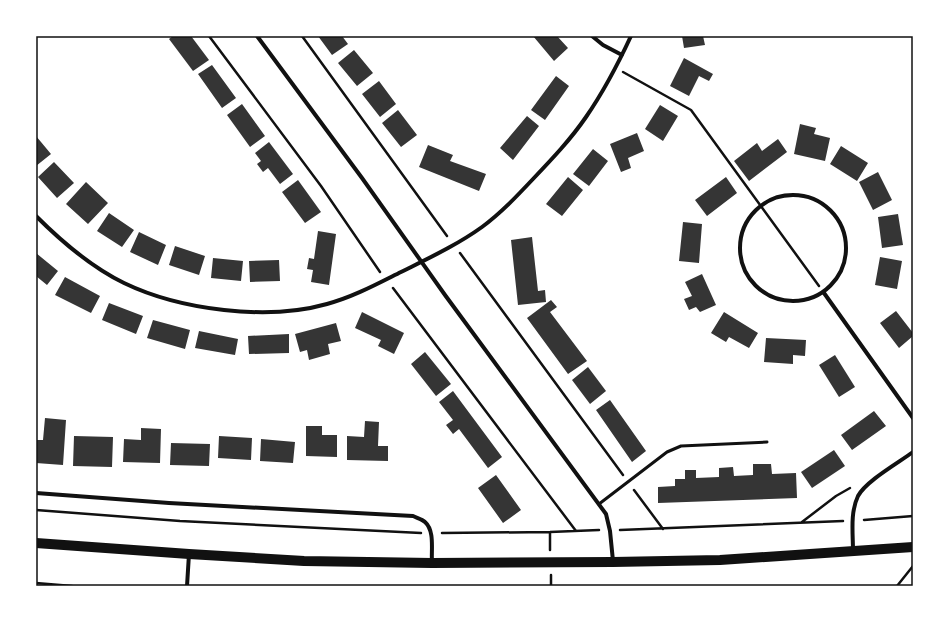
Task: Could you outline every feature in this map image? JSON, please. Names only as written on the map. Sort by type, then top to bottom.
[{"type":"main road","points":[[36,543],[304,561],[432,563],[720,560],[913,547]]},
{"type":"street","points":[[257,36],[606,514],[610,531],[613,562]]},
{"type":"street","points":[[592,36],[603,45],[622,55]]},
{"type":"street","points":[[36,216],[59,238],[91,264],[124,283],[157,296],[185,304],[219,310],[253,312],[296,310],[326,304],[352,295],[422,262],[482,226],[512,202],[564,145],[586,117],[616,68],[631,36]]},
{"type":"street","points":[[787,196],[801,196],[814,200],[826,207],[836,217],[842,230],[845,243],[845,257],[840,271],[824,293],[795,301],[780,300],[766,294],[750,279],[746,273],[741,258],[740,244],[744,229],[751,216],[761,206],[774,199],[787,196]]},
{"type":"street","points":[[824,293],[913,418]]},
{"type":"street","points":[[853,552],[852,521],[858,495],[869,482],[913,452]]},
{"type":"street","points":[[36,493],[169,503],[413,516],[424,520],[428,525],[431,533],[432,563]]},
{"type":"street","points":[[187,586],[189,554]]},
{"type":"lane","points":[[599,504],[667,452],[681,446],[767,442]]},
{"type":"path","points":[[302,36],[663,529]]},
{"type":"path","points":[[616,68],[691,110],[824,293]]},
{"type":"path","points":[[801,522],[836,496],[853,487],[869,482]]},
{"type":"path","points":[[36,510],[180,521],[431,533],[610,531],[852,521],[913,516]]},
{"type":"path","points":[[897,586],[913,566]]},
{"type":"path","points":[[36,583],[72,586]]},
{"type":"building","points":[[173,36],[191,36],[209,60],[193,71],[169,39]]},
{"type":"building","points":[[318,36],[342,36],[348,44],[332,55]]},
{"type":"building","points":[[533,36],[557,36],[568,48],[554,61]]},
{"type":"building","points":[[682,36],[703,36],[705,45],[684,48]]},
{"type":"building","points":[[354,50],[373,73],[357,86],[338,63]]},
{"type":"building","points":[[684,58],[713,74],[709,81],[699,76],[689,96],[670,86]]},
{"type":"building","points":[[212,65],[236,98],[222,108],[198,74]]},
{"type":"building","points":[[556,76],[569,86],[545,120],[531,110]]},
{"type":"building","points":[[379,81],[396,104],[380,117],[362,94]]},
{"type":"building","points":[[242,104],[265,136],[250,147],[227,115]]},
{"type":"building","points":[[660,105],[678,116],[663,141],[645,129]]},
{"type":"building","points":[[398,110],[417,135],[401,147],[382,123]]},
{"type":"building","points":[[527,116],[539,126],[513,160],[500,148]]},
{"type":"building","points":[[800,124],[816,128],[814,134],[830,138],[825,161],[794,154]]},
{"type":"building","points":[[637,133],[644,151],[628,158],[631,168],[621,172],[610,144]]},
{"type":"building","points":[[36,136],[51,154],[36,166]]},
{"type":"building","points":[[778,139],[787,152],[749,181],[734,161],[757,143],[762,151]]},
{"type":"building","points":[[269,142],[293,174],[280,184],[268,168],[263,172],[257,164],[261,161],[255,153]]},
{"type":"building","points":[[428,145],[453,155],[450,161],[486,174],[479,191],[419,167]]},
{"type":"building","points":[[841,146],[868,163],[857,181],[830,164]]},
{"type":"building","points":[[593,149],[608,161],[589,186],[573,174]]},
{"type":"building","points":[[54,162],[74,183],[57,198],[38,177]]},
{"type":"building","points":[[878,172],[892,200],[873,210],[859,182]]},
{"type":"building","points":[[568,177],[583,190],[562,216],[546,204]]},
{"type":"building","points":[[726,177],[737,193],[707,216],[695,200]]},
{"type":"building","points":[[298,180],[321,212],[305,223],[282,192]]},
{"type":"building","points":[[86,182],[108,203],[88,224],[66,204]]},
{"type":"building","points":[[109,213],[134,230],[122,247],[97,231]]},
{"type":"building","points":[[898,214],[903,245],[882,248],[878,217]]},
{"type":"building","points":[[683,222],[702,224],[699,263],[679,261]]},
{"type":"building","points":[[318,231],[336,234],[329,285],[311,282],[313,270],[307,269],[309,258],[314,259]]},
{"type":"building","points":[[139,232],[166,245],[158,265],[130,252]]},
{"type":"building","points":[[532,237],[538,291],[545,290],[546,302],[518,305],[511,240]]},
{"type":"building","points":[[175,246],[205,256],[199,275],[169,265]]},
{"type":"building","points":[[36,253],[58,271],[47,285],[36,276]]},
{"type":"building","points":[[880,257],[902,261],[897,289],[875,285]]},
{"type":"building","points":[[213,258],[243,261],[241,281],[211,278]]},
{"type":"building","points":[[279,260],[280,281],[250,282],[249,261]]},
{"type":"building","points":[[702,274],[716,305],[700,312],[696,307],[689,310],[684,299],[692,296],[685,282]]},
{"type":"building","points":[[65,277],[100,296],[91,313],[55,295]]},
{"type":"building","points":[[551,300],[557,307],[550,312],[587,361],[568,374],[527,318]]},
{"type":"building","points":[[109,303],[143,316],[136,334],[102,320]]},
{"type":"building","points":[[896,311],[913,333],[913,336],[899,348],[880,323]]},
{"type":"building","points":[[362,312],[404,333],[394,354],[378,346],[381,340],[355,328]]},
{"type":"building","points":[[724,312],[758,333],[749,348],[729,337],[726,342],[711,333]]},
{"type":"building","points":[[153,320],[190,330],[185,349],[147,338]]},
{"type":"building","points":[[336,323],[341,341],[328,344],[330,354],[309,360],[307,350],[300,352],[295,334]]},
{"type":"building","points":[[199,331],[238,339],[235,355],[195,348]]},
{"type":"building","points":[[289,334],[289,353],[249,354],[248,336]]},
{"type":"building","points":[[766,338],[806,340],[805,356],[793,355],[793,364],[764,362]]},
{"type":"building","points":[[425,352],[451,384],[436,396],[411,364]]},
{"type":"building","points":[[835,355],[855,387],[839,397],[819,365]]},
{"type":"building","points":[[588,367],[606,391],[590,404],[572,380]]},
{"type":"building","points":[[453,391],[502,457],[488,468],[459,429],[453,434],[446,425],[453,420],[439,402]]},
{"type":"building","points":[[610,400],[646,451],[632,462],[596,410]]},
{"type":"building","points":[[874,411],[886,426],[852,450],[841,435]]},
{"type":"building","points":[[45,418],[66,420],[63,465],[36,463],[36,440],[43,440]]},
{"type":"building","points":[[365,421],[379,422],[378,446],[388,446],[388,461],[347,460],[347,436],[364,437]]},
{"type":"building","points":[[306,426],[322,426],[322,435],[337,435],[337,457],[306,456]]},
{"type":"building","points":[[141,428],[161,429],[160,463],[123,462],[124,439],[141,440]]},
{"type":"building","points":[[74,436],[113,437],[112,467],[73,466]]},
{"type":"building","points":[[219,436],[252,438],[251,460],[218,458]]},
{"type":"building","points":[[261,439],[295,442],[293,463],[260,461]]},
{"type":"building","points":[[171,443],[210,444],[209,466],[170,465]]},
{"type":"building","points":[[834,450],[845,466],[812,488],[801,472]]},
{"type":"building","points":[[753,464],[771,464],[772,474],[796,473],[797,498],[658,503],[658,487],[675,486],[675,479],[685,479],[685,470],[696,470],[696,478],[719,477],[719,468],[733,467],[734,476],[753,475]]},
{"type":"building","points":[[496,475],[521,510],[503,523],[478,488]]}]
